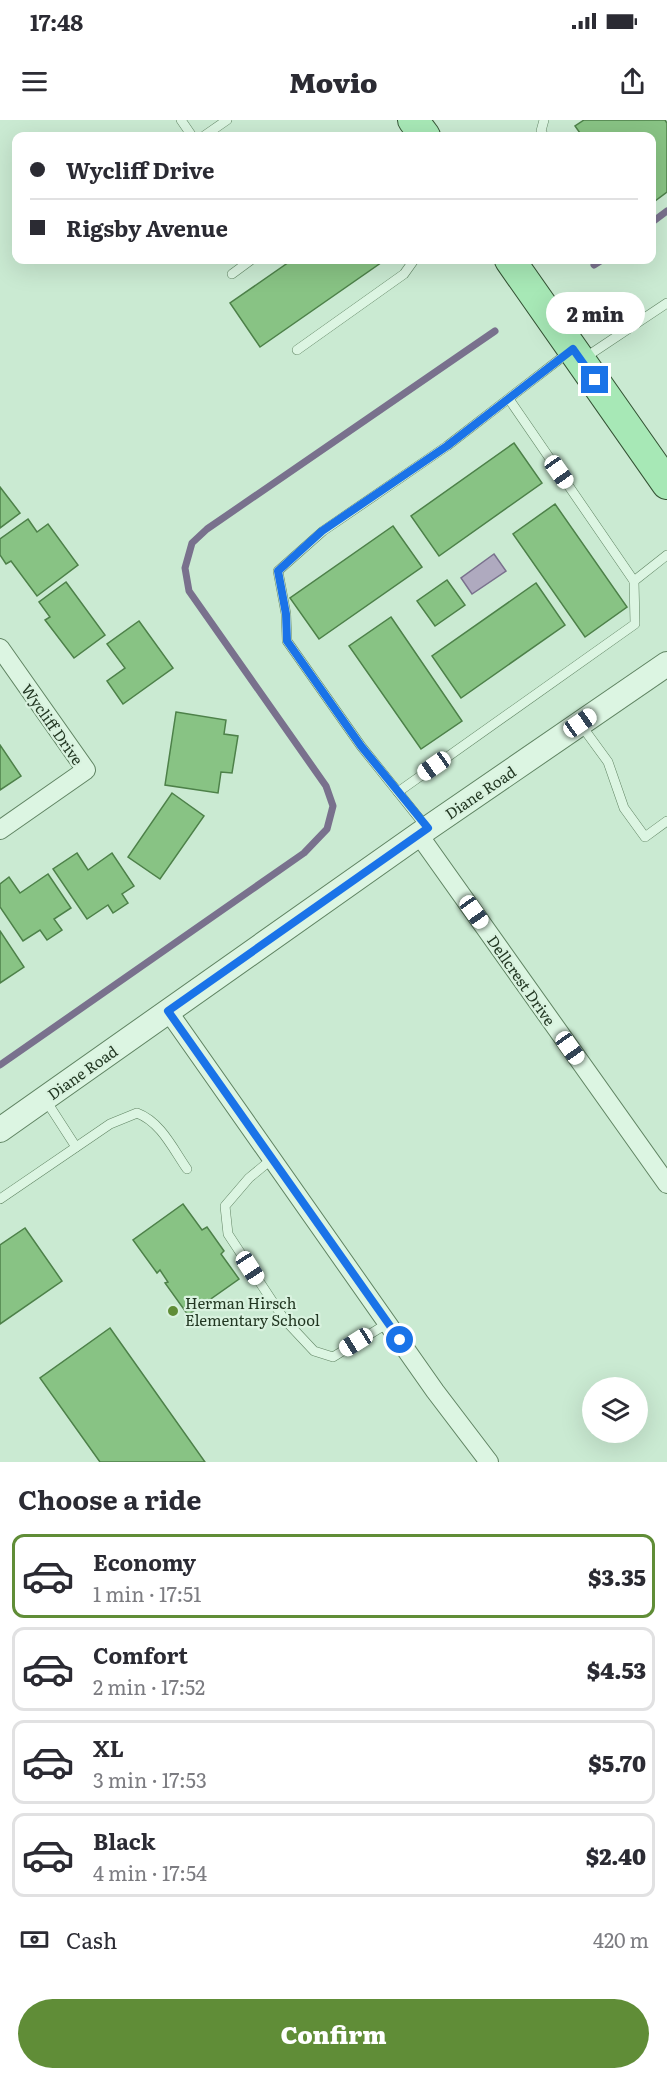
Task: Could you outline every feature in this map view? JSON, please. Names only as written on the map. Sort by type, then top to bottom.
[{"type":"main road","points":[[513,264],[665,478]]},
{"type":"street","name":"Wycliff Drive","points":[[0,648],[86,770],[0,830]]},
{"type":"street","name":"Diane Road","points":[[0,1130],[423,832],[667,664]]},
{"type":"street","name":"Dellcrest Drive","points":[[423,832],[667,1184]]},
{"type":"street","points":[[168,1011],[489,1462]]},
{"type":"lane","points":[[210,132],[227,120]]},
{"type":"lane","points":[[232,274],[246,264]]},
{"type":"lane","points":[[297,350],[404,274],[411,264]]},
{"type":"lane","points":[[423,832],[398,792],[361,746],[287,641],[286,614],[278,571],[322,531],[447,446],[509,399],[577,355],[667,303]]},
{"type":"lane","points":[[398,792],[635,624],[634,581],[509,399]]},
{"type":"lane","points":[[634,581],[667,555]]},
{"type":"lane","points":[[580,723],[608,762],[624,808],[645,837],[667,821]]},
{"type":"lane","points":[[44,1099],[76,1147]]},
{"type":"lane","points":[[0,1199],[110,1124],[137,1113],[147,1116],[162,1132],[187,1169]]},
{"type":"lane","points":[[272,1160],[249,1178],[225,1206],[228,1234],[284,1319],[314,1351],[333,1357],[388,1323]]},
{"type":"shaded area","points":[[494,554],[506,571],[472,594],[461,578]]},
{"type":"building","points":[[584,120],[665,120],[667,123],[667,192],[656,200],[656,132],[579,132],[575,126]]},
{"type":"building","points":[[286,264],[379,264],[260,347],[230,303]]},
{"type":"building","points":[[514,443],[542,483],[439,556],[411,516]]},
{"type":"building","points":[[0,487],[20,513],[0,528]]},
{"type":"building","points":[[555,504],[627,607],[585,637],[513,534]]},
{"type":"building","points":[[28,519],[37,532],[48,524],[78,565],[37,596],[11,561],[6,564],[0,555],[0,539]]},
{"type":"building","points":[[393,526],[422,567],[319,639],[290,598]]},
{"type":"building","points":[[447,580],[465,605],[435,626],[417,601]]},
{"type":"building","points":[[66,582],[105,635],[74,658],[45,620],[50,617],[39,602]]},
{"type":"building","points":[[536,583],[565,625],[461,698],[432,656]]},
{"type":"building","points":[[391,617],[462,721],[421,749],[349,646]]},
{"type":"building","points":[[139,621],[173,668],[123,704],[107,681],[125,668],[107,644]]},
{"type":"building","points":[[176,712],[226,720],[224,734],[238,736],[232,773],[221,772],[218,793],[165,785]]},
{"type":"building","points":[[0,745],[21,776],[0,790]]},
{"type":"building","points":[[172,793],[204,816],[160,879],[128,857]]},
{"type":"building","points":[[77,853],[88,870],[112,853],[134,886],[122,894],[128,903],[113,913],[108,905],[87,919],[53,869]]},
{"type":"building","points":[[48,874],[71,908],[54,919],[62,930],[47,940],[40,930],[23,941],[0,907],[0,884],[9,877],[20,893]]},
{"type":"building","points":[[0,931],[24,967],[0,983]]},
{"type":"building","points":[[183,1204],[202,1230],[207,1227],[224,1251],[221,1254],[239,1279],[188,1315],[165,1283],[168,1282],[160,1270],[157,1273],[133,1240]]},
{"type":"building","points":[[25,1228],[62,1281],[0,1324],[0,1245]]},
{"type":"building","points":[[110,1328],[205,1462],[100,1462],[40,1378]]},
{"type":"waterway","points":[[656,219],[667,211]]},
{"type":"waterway","points":[[0,1065],[304,853],[327,829],[333,806],[326,786],[189,591],[185,568],[192,543],[207,529],[495,331]]},
{"type":"place","name":"Herman Hirsch Elementary School","points":[[173,1311]]},
{"type":"route","points":[[400,1340],[168,1011],[428,828],[361,746],[287,641],[286,614],[278,571],[322,531],[447,446],[573,349],[595,380]]}]
